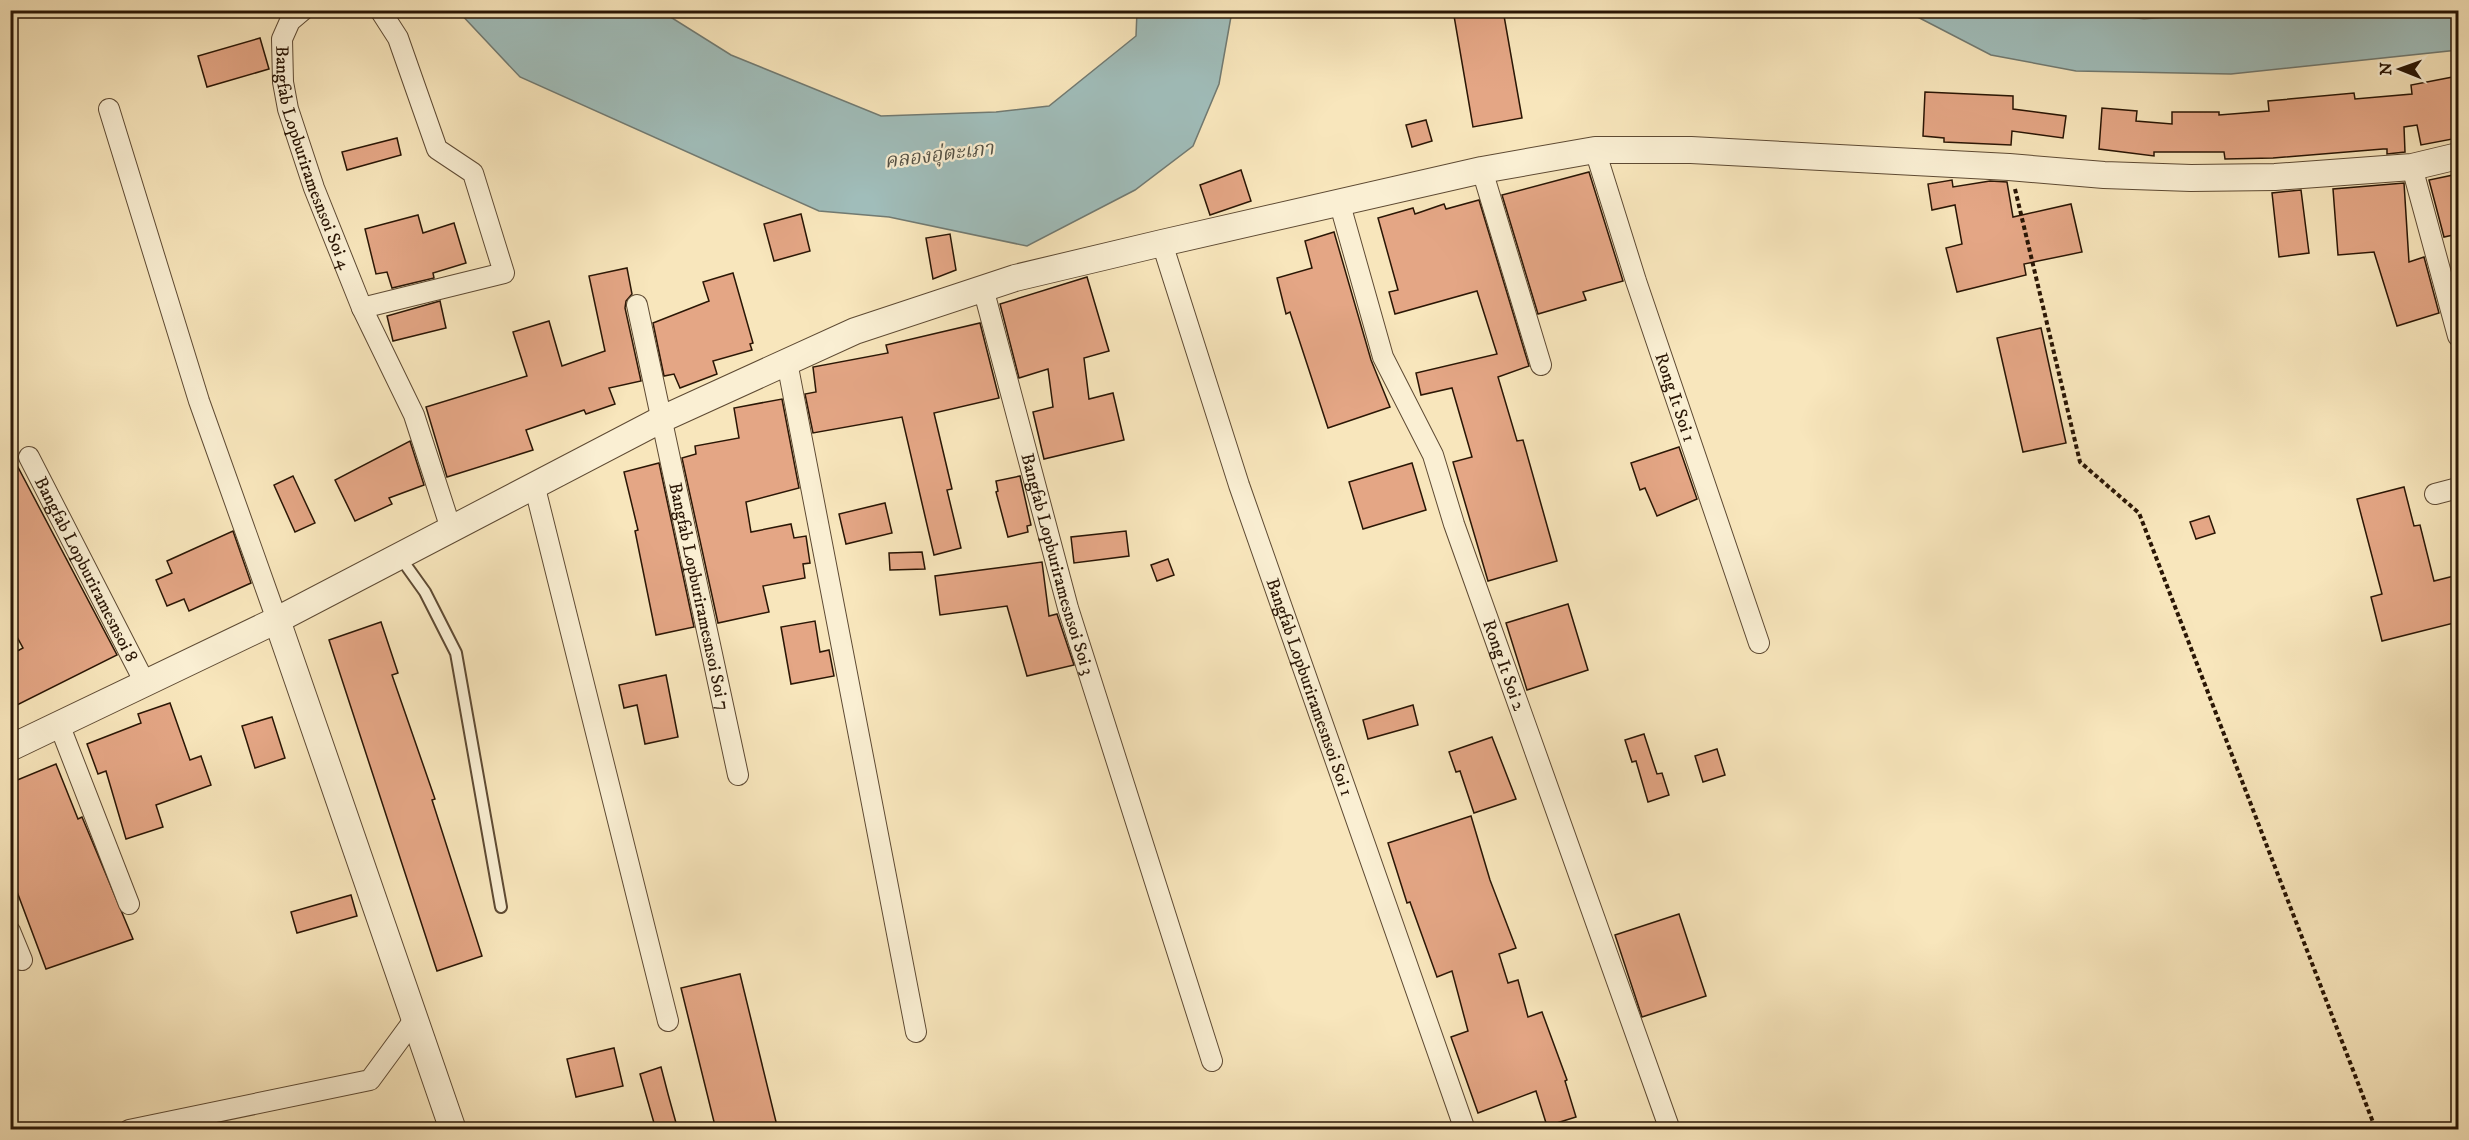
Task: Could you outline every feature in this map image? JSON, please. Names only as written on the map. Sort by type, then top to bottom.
[{"type":"street","name":"Bangfab Lopburiramesnsoi Soi 4","points":[[303,10],[290,21],[282,39],[283,82],[288,109],[314,188],[362,309],[414,415],[451,529]]},
{"type":"street","points":[[362,309],[504,273],[472,173],[437,149],[398,38],[380,10]]},
{"type":"street","points":[[110,109],[199,401],[453,1130]]},
{"type":"street","points":[[11,745],[277,620],[535,488],[662,419],[855,331],[983,288],[1161,243],[1482,170],[1595,150],[1691,150],[2009,167],[2104,175],[2191,178],[2275,177],[2412,167],[2458,156]]},
{"type":"street","name":"Rong It Soi 1","points":[[1595,150],[1636,281],[1759,643]]},
{"type":"street","points":[[2412,167],[2458,336]]},
{"type":"street","points":[[1482,170],[1540,365]]},
{"type":"street","name":"Rong It Soi 2","points":[[1339,201],[1383,357],[1432,455],[1454,524],[1670,1130]]},
{"type":"street","name":"Bangfab Lopburiramesnsoi Soi 1","points":[[1161,243],[1239,485],[1465,1130]]},
{"type":"street","name":"Bangfab Lopburiramesnsoi Soi 3","points":[[983,288],[1068,608],[1212,1061]]},
{"type":"street","name":"Bangfab Lopburiramesnsoi Soi 7","points":[[637,305],[738,775]]},
{"type":"street","points":[[787,362],[916,1032]]},
{"type":"street","name":"Bangfab Lopburiramesnsoi 8","points":[[29,457],[144,681]]},
{"type":"street","points":[[535,488],[668,1021]]},
{"type":"street","points":[[2435,494],[2458,488]]},
{"type":"street","points":[[59,724],[129,904]]},
{"type":"street","points":[[10,931],[22,960]]},
{"type":"street","points":[[129,1130],[370,1080],[414,1020]]},
{"type":"lane","points":[[400,557],[425,592],[456,653],[501,907]]},
{"type":"path","points":[[2009,167],[2080,462],[2139,513],[2376,1130]]},
{"type":"water","points":[[2242,10],[2458,11],[2458,50],[2231,74],[2076,71],[1991,55],[1906,11],[2091,11],[2144,19]]},
{"type":"water","name":"คลองอุ่ตะเภา","points":[[458,11],[661,11],[731,55],[881,116],[996,112],[1049,106],[1136,36],[1137,11],[1232,11],[1219,84],[1193,146],[1135,190],[1027,246],[889,217],[819,211],[520,77]]},
{"type":"building","points":[[1453,10],[1503,10],[1522,118],[1473,127]]},
{"type":"building","points":[[260,38],[269,69],[207,87],[198,56]]},
{"type":"building","points":[[2458,76],[2458,138],[2421,145],[2417,125],[2404,127],[2405,152],[2387,154],[2387,149],[2383,149],[2273,158],[2225,159],[2224,152],[2154,152],[2154,156],[2099,149],[2102,108],[2137,111],[2136,121],[2172,124],[2172,112],[2219,112],[2219,115],[2269,111],[2268,101],[2354,93],[2355,99],[2412,94],[2411,85]]},
{"type":"building","points":[[1925,92],[2013,96],[2013,109],[2066,116],[2063,138],[2012,131],[2011,145],[1944,142],[1944,138],[1923,136]]},
{"type":"building","points":[[1426,120],[1432,141],[1412,147],[1406,125]]},
{"type":"building","points":[[397,138],[401,155],[347,170],[342,152]]},
{"type":"building","points":[[1241,170],[1251,201],[1210,215],[1200,185]]},
{"type":"building","points":[[1589,172],[1623,281],[1583,292],[1586,300],[1538,314],[1502,195]]},
{"type":"building","points":[[2458,174],[2458,234],[2444,237],[2429,180]]},
{"type":"building","points":[[1952,180],[1953,187],[1990,181],[2007,182],[2013,217],[2071,204],[2082,252],[2024,264],[2026,275],[1957,292],[1946,248],[1962,244],[1955,205],[1932,210],[1928,184]]},
{"type":"building","points":[[2404,183],[2409,262],[2424,257],[2439,313],[2397,326],[2374,252],[2338,255],[2333,189]]},
{"type":"building","points":[[2301,190],[2309,253],[2279,257],[2272,193]]},
{"type":"building","points":[[1479,200],[1529,366],[1498,377],[1517,441],[1523,440],[1557,561],[1488,581],[1453,462],[1472,457],[1452,388],[1421,395],[1416,373],[1497,354],[1477,291],[1395,314],[1389,292],[1398,290],[1378,218],[1413,208],[1415,214],[1444,204],[1446,209]]},
{"type":"building","points":[[801,214],[810,251],[774,261],[764,224]]},
{"type":"building","points":[[418,215],[423,233],[454,223],[466,263],[433,273],[434,278],[392,288],[387,272],[376,274],[365,229]]},
{"type":"building","points":[[1334,232],[1371,360],[1390,407],[1328,428],[1290,312],[1286,314],[1277,278],[1312,268],[1305,241]]},
{"type":"building","points":[[950,234],[956,270],[933,279],[926,238]]},
{"type":"building","points":[[627,268],[632,294],[626,301],[625,308],[641,381],[609,388],[615,404],[586,414],[584,410],[526,430],[533,450],[447,477],[426,407],[527,376],[513,332],[549,321],[562,366],[605,351],[589,276]]},
{"type":"building","points":[[733,273],[753,343],[750,344],[752,350],[713,361],[717,374],[680,388],[674,374],[664,376],[653,323],[709,301],[703,282]]},
{"type":"building","points":[[1087,277],[1109,351],[1084,358],[1089,399],[1113,393],[1124,440],[1044,459],[1033,412],[1053,407],[1048,369],[1019,378],[1000,304]]},
{"type":"building","points":[[440,301],[446,328],[393,341],[387,316]]},
{"type":"building","points":[[980,323],[999,398],[934,413],[952,489],[947,490],[961,548],[934,555],[902,417],[813,433],[805,394],[816,392],[813,367],[888,353],[886,345]]},
{"type":"building","points":[[2041,328],[2066,443],[2023,452],[1997,338]]},
{"type":"building","points":[[782,399],[799,488],[746,502],[751,532],[791,524],[794,538],[806,536],[810,563],[803,564],[805,578],[763,586],[769,612],[718,623],[682,458],[696,454],[695,446],[739,438],[734,408]]},
{"type":"building","points":[[410,441],[424,485],[389,498],[392,504],[355,521],[335,480]]},
{"type":"building","points":[[1679,447],[1697,499],[1657,516],[1645,488],[1640,490],[1631,463]]},
{"type":"building","points":[[10,452],[117,655],[17,705],[10,691],[10,655],[23,648],[10,624]]},
{"type":"building","points":[[659,463],[694,627],[656,635],[635,531],[638,530],[624,472]]},
{"type":"building","points":[[1412,463],[1426,510],[1363,529],[1349,482]]},
{"type":"building","points":[[293,476],[315,523],[295,532],[274,485]]},
{"type":"building","points":[[1020,476],[1031,525],[1027,526],[1028,532],[1008,537],[996,492],[998,491],[996,481]]},
{"type":"building","points":[[2404,487],[2414,526],[2420,525],[2434,581],[2458,575],[2458,622],[2382,641],[2371,597],[2382,594],[2357,499]]},
{"type":"building","points":[[885,503],[892,533],[846,544],[839,514]]},
{"type":"building","points":[[2209,516],[2215,533],[2196,539],[2190,522]]},
{"type":"building","points":[[233,531],[251,583],[189,611],[184,599],[167,606],[156,580],[172,573],[167,561]]},
{"type":"building","points":[[1126,531],[1129,556],[1074,563],[1071,537]]},
{"type":"building","points":[[922,552],[925,569],[890,570],[889,553]]},
{"type":"building","points":[[1168,559],[1174,575],[1157,581],[1151,565]]},
{"type":"building","points":[[1042,562],[1049,616],[1057,614],[1074,665],[1027,676],[1007,606],[940,615],[935,576]]},
{"type":"building","points":[[1568,604],[1588,670],[1527,690],[1506,623]]},
{"type":"building","points":[[815,621],[820,652],[829,650],[834,676],[791,684],[781,627]]},
{"type":"building","points":[[381,622],[398,673],[392,675],[435,799],[432,800],[482,956],[437,971],[329,640]]},
{"type":"building","points":[[666,675],[678,737],[645,744],[637,705],[624,708],[619,685]]},
{"type":"building","points":[[170,703],[190,760],[201,756],[211,785],[156,805],[163,827],[126,839],[106,771],[98,774],[87,744],[141,723],[138,714]]},
{"type":"building","points":[[1413,705],[1418,725],[1368,739],[1363,720]]},
{"type":"building","points":[[272,717],[285,758],[255,768],[242,726]]},
{"type":"building","points":[[1644,734],[1657,774],[1662,773],[1669,795],[1648,802],[1636,761],[1632,762],[1625,740]]},
{"type":"building","points":[[1492,737],[1516,799],[1474,813],[1460,771],[1456,772],[1449,752]]},
{"type":"building","points":[[1717,749],[1725,775],[1703,782],[1695,756]]},
{"type":"building","points":[[56,764],[78,819],[82,817],[133,939],[46,969],[10,873],[10,783]]},
{"type":"building","points":[[1471,816],[1490,880],[1516,948],[1499,954],[1508,983],[1518,980],[1528,1017],[1542,1012],[1567,1080],[1565,1081],[1576,1117],[1547,1126],[1536,1091],[1478,1113],[1451,1037],[1468,1031],[1452,971],[1437,977],[1410,902],[1407,903],[1388,843]]},
{"type":"building","points":[[351,895],[357,916],[297,933],[291,912]]},
{"type":"building","points":[[1679,914],[1706,996],[1642,1017],[1615,935]]},
{"type":"building","points":[[740,974],[778,1130],[716,1130],[681,988]]},
{"type":"building","points":[[614,1048],[623,1086],[576,1097],[567,1059]]},
{"type":"building","points":[[661,1067],[678,1130],[656,1130],[640,1074]]}]
